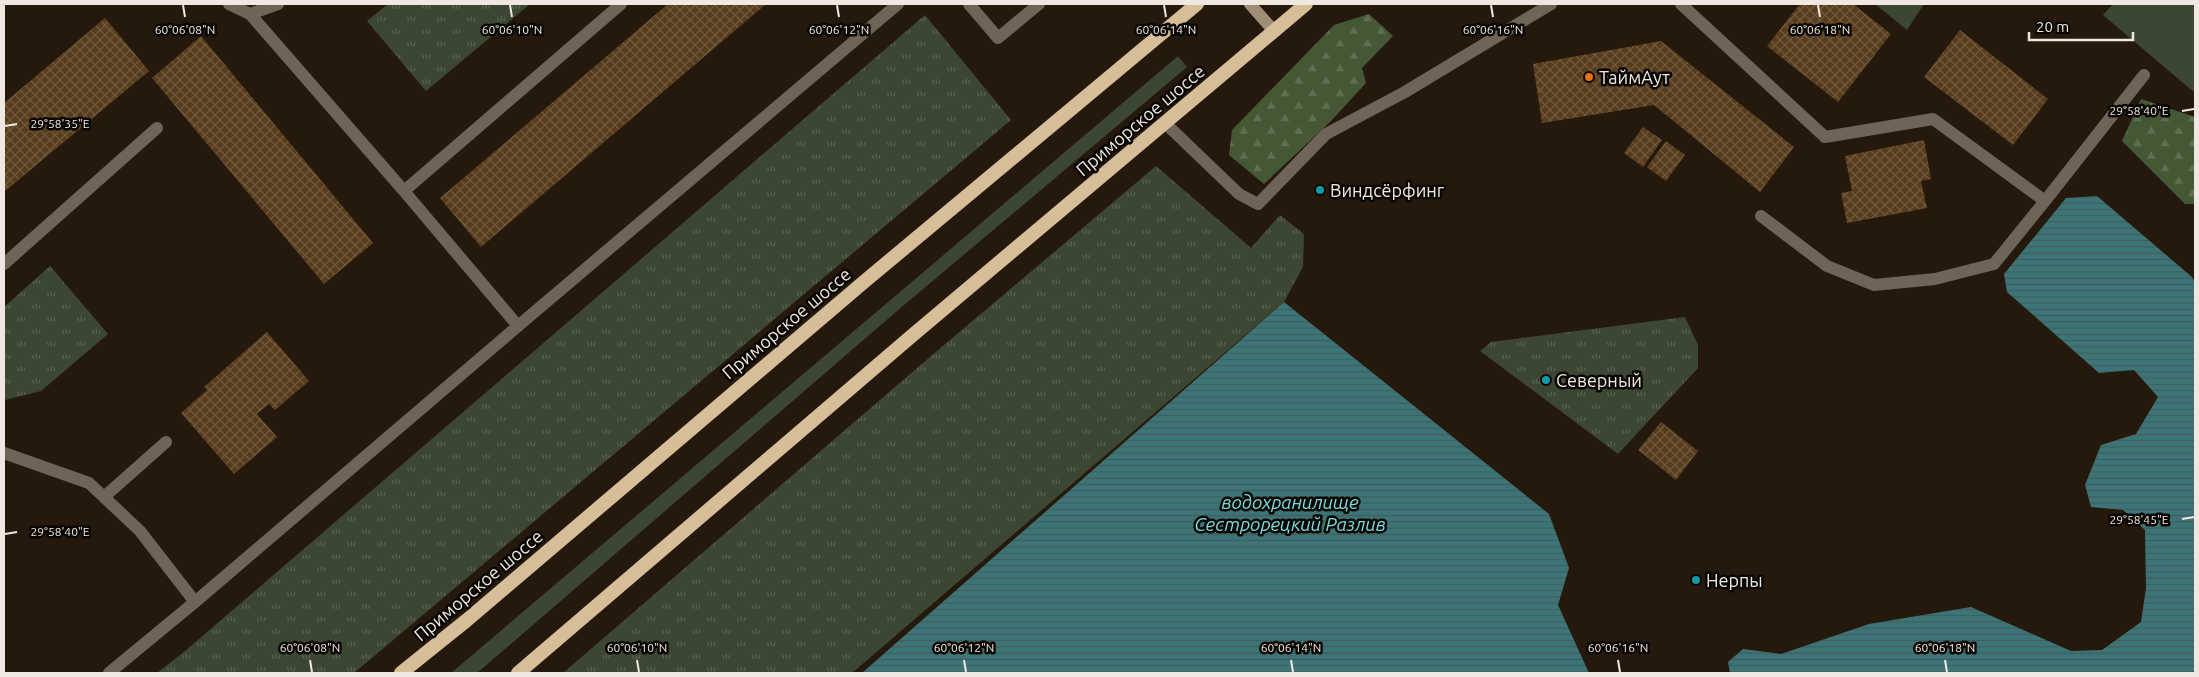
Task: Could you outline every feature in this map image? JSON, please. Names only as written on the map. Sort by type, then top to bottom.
[{"type":"highway","name":"Приморское шоссе","points":[[401,673],[474,614],[865,281],[1197,4]]},
{"type":"highway","name":"Приморское шоссе","points":[[518,673],[914,334],[1306,4]]},
{"type":"main road","points":[[1250,4],[1274,31]]},
{"type":"street","points":[[229,4],[250,14],[518,326]]},
{"type":"street","points":[[250,14],[278,4]]},
{"type":"street","points":[[404,191],[621,4]]},
{"type":"street","points":[[109,673],[196,602],[898,4]]},
{"type":"street","points":[[969,4],[998,38],[1038,4]]},
{"type":"street","points":[[1166,123],[1239,194],[1258,204],[1326,134],[1405,92],[1551,4]]},
{"type":"street","points":[[1681,4],[1825,137],[1933,119],[2046,201]]},
{"type":"street","points":[[1761,216],[1827,266],[1874,285],[1935,279],[1994,264],[2046,201],[2144,75]]},
{"type":"street","points":[[4,264],[157,128]]},
{"type":"street","points":[[104,497],[166,442]]},
{"type":"street","points":[[4,453],[89,483],[140,531],[196,602]]},
{"type":"green space","points":[[388,4],[530,4],[426,91],[367,21]]},
{"type":"green space","points":[[1875,4],[1924,4],[1907,30]]},
{"type":"green space","points":[[2113,4],[2195,4],[2195,93],[2103,15]]},
{"type":"green space","points":[[1369,14],[1393,36],[1362,68],[1366,83],[1331,121],[1264,184],[1229,155],[1232,130],[1334,25]]},
{"type":"green space","points":[[925,15],[1011,120],[354,673],[157,673],[185,651]]},
{"type":"green space","points":[[1178,56],[1187,67],[897,311],[477,673],[451,673]]},
{"type":"green space","points":[[2141,99],[2195,117],[2195,204],[2185,204],[2122,141]]},
{"type":"green space","points":[[1156,166],[1251,248],[1280,215],[1304,234],[1303,267],[1284,302],[852,673],[563,673],[931,356]]},
{"type":"green space","points":[[50,266],[108,334],[41,391],[5,400],[4,307]]},
{"type":"green space","points":[[1685,317],[1698,345],[1698,368],[1618,454],[1480,351],[1491,342]]},
{"type":"water","points":[[2097,196],[2192,277],[2195,283],[2195,670],[2192,673],[1730,673],[1728,662],[1743,649],[1781,654],[1869,624],[1971,607],[2071,651],[2102,650],[2141,622],[2146,588],[2145,530],[2123,510],[2091,507],[2085,485],[2101,445],[2136,434],[2158,397],[2134,370],[2099,373],[2007,292],[2004,274],[2066,198]]},
{"type":"water","name":"водохранилище Сестрорецкий Разлив","points":[[1284,302],[1549,514],[1569,568],[1558,605],[1589,673],[862,673]]},
{"type":"building","points":[[668,4],[766,4],[481,247],[440,198]]},
{"type":"building","points":[[1800,4],[1853,4],[1891,34],[1838,102],[1767,46]]},
{"type":"building","points":[[105,18],[149,71],[4,192],[4,103]]},
{"type":"building","points":[[1960,30],[2048,99],[2013,145],[1924,77]]},
{"type":"building","points":[[201,36],[373,243],[324,284],[152,78]]},
{"type":"building","points":[[1661,41],[1794,147],[1760,192],[1654,105],[1542,123],[1533,64]]},
{"type":"building","points":[[1643,127],[1662,140],[1643,167],[1624,153]]},
{"type":"building","points":[[1924,140],[1931,179],[1921,181],[1927,208],[1847,223],[1841,193],[1852,191],[1845,156]]},
{"type":"building","points":[[1666,141],[1685,155],[1666,181],[1647,167]]},
{"type":"building","points":[[267,332],[309,381],[275,410],[269,404],[257,414],[277,437],[234,474],[181,413],[207,390],[204,387]]},
{"type":"building","points":[[1661,422],[1698,451],[1676,480],[1638,450]]},
{"type":"place","name":"ТаймАут","points":[[1589,77]]},
{"type":"place","name":"Виндсёрфинг","points":[[1320,190]]},
{"type":"place","name":"Северный","points":[[1546,380]]},
{"type":"place","name":"Нерпы","points":[[1696,580]]}]
